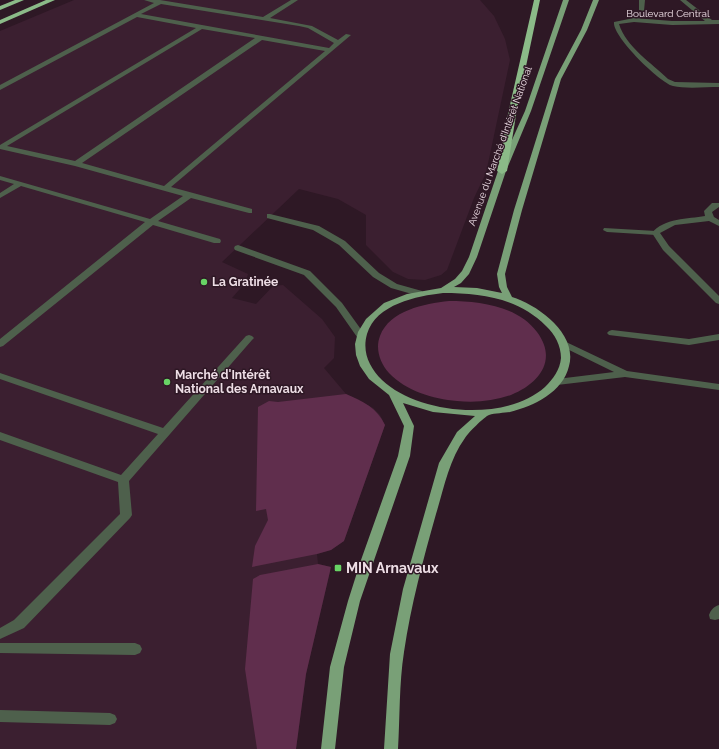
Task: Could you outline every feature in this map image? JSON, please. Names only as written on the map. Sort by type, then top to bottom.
[{"type":"highway","points":[[0,8],[22,0]]},
{"type":"highway","points":[[0,22],[52,0]]},
{"type":"highway","points":[[502,171],[513,109],[537,0]]},
{"type":"main road","name":"Avenue du Marché d'Intérêt National","points":[[443,290],[458,281],[466,272],[473,257],[502,171],[528,110],[566,0]]},
{"type":"main road","points":[[509,299],[503,287],[501,274],[518,210],[558,79],[586,24],[596,0]]},
{"type":"main road","points":[[443,290],[477,291],[509,299],[534,310],[553,326],[564,344],[566,364],[557,382],[539,397],[514,408],[485,413],[452,412],[433,409],[421,406],[394,395],[375,381],[363,366],[359,350],[360,336],[368,321],[381,309],[399,300],[419,293],[443,290]]},
{"type":"main road","points":[[328,749],[337,667],[354,601],[406,448],[410,426],[394,395]]},
{"type":"main road","points":[[391,749],[397,654],[409,589],[446,463],[461,434],[485,413]]},
{"type":"street","points":[[147,0],[299,24],[310,27],[338,43]]},
{"type":"street","points":[[265,18],[295,0]]},
{"type":"street","points":[[642,0],[642,10]]},
{"type":"street","points":[[683,0],[710,22]]},
{"type":"street","points":[[0,88],[160,2]]},
{"type":"street","points":[[136,15],[329,50]]},
{"type":"street","name":"Boulevard Central","points":[[719,22],[672,23],[634,20],[616,23],[616,27],[625,40],[670,82],[674,84],[688,85],[719,85]]},
{"type":"street","points":[[1,147],[201,27]]},
{"type":"street","points":[[166,188],[348,35]]},
{"type":"street","points":[[76,164],[260,38]]},
{"type":"street","points":[[1,147],[76,164],[249,211]]},
{"type":"street","points":[[0,178],[20,182],[216,241]]},
{"type":"street","points":[[0,196],[20,182]]},
{"type":"street","points":[[0,344],[151,222],[189,195]]},
{"type":"street","points":[[719,205],[708,211],[710,218],[719,224]]},
{"type":"street","points":[[270,216],[316,228],[342,243],[376,275],[394,286],[419,293]]},
{"type":"street","points":[[656,233],[660,228],[670,224],[710,218]]},
{"type":"street","points":[[607,230],[656,233]]},
{"type":"street","points":[[656,233],[666,248],[719,301]]},
{"type":"street","points":[[238,248],[307,273],[339,304],[360,336]]},
{"type":"street","points":[[612,333],[689,342],[719,336]]},
{"type":"street","points":[[0,634],[19,624],[126,515],[123,480],[249,338]]},
{"type":"street","points":[[564,344],[625,374]]},
{"type":"street","points":[[557,382],[625,374],[719,387]]},
{"type":"street","points":[[0,376],[165,433]]},
{"type":"street","points":[[0,436],[123,480]]},
{"type":"street","points":[[0,648],[135,649]]},
{"type":"street","points":[[0,716],[110,719]]},
{"type":"shaded area","name":"Marché d'Intérêt National des Arnavaux","points":[[74,0],[480,0],[494,16],[505,39],[510,60],[486,173],[474,198],[447,270],[441,275],[425,280],[408,279],[393,272],[366,245],[366,215],[338,199],[299,189],[222,262],[248,274],[245,283],[232,298],[256,304],[273,286],[283,285],[322,319],[335,337],[334,358],[324,368],[346,394],[373,408],[380,415],[385,425],[344,541],[331,550],[317,554],[318,564],[331,567],[306,674],[296,749],[0,749],[0,31]]},
{"type":"shaded area","points":[[449,301],[473,302],[497,307],[519,316],[529,323],[543,342],[546,352],[542,370],[537,378],[521,390],[505,397],[484,401],[464,402],[448,400],[420,393],[403,385],[389,373],[379,356],[378,351],[380,336],[385,327],[391,320],[409,310],[429,304]]},
{"type":"shaded area","points":[[346,394],[369,406],[378,414],[385,425],[344,541],[331,550],[317,554],[252,567],[255,546],[268,520],[266,509],[256,511],[258,407],[269,401],[278,402]]},
{"type":"shaded area","points":[[318,564],[331,567],[306,674],[296,749],[257,749],[245,669],[253,579],[260,575]]},
{"type":"place","name":"La Gratinée","points":[[204,282]]},
{"type":"place","name":"Marché d'Intérêt National des Arnavaux","points":[[167,382]]},
{"type":"place","name":"MIN Arnavaux","points":[[338,568]]}]
